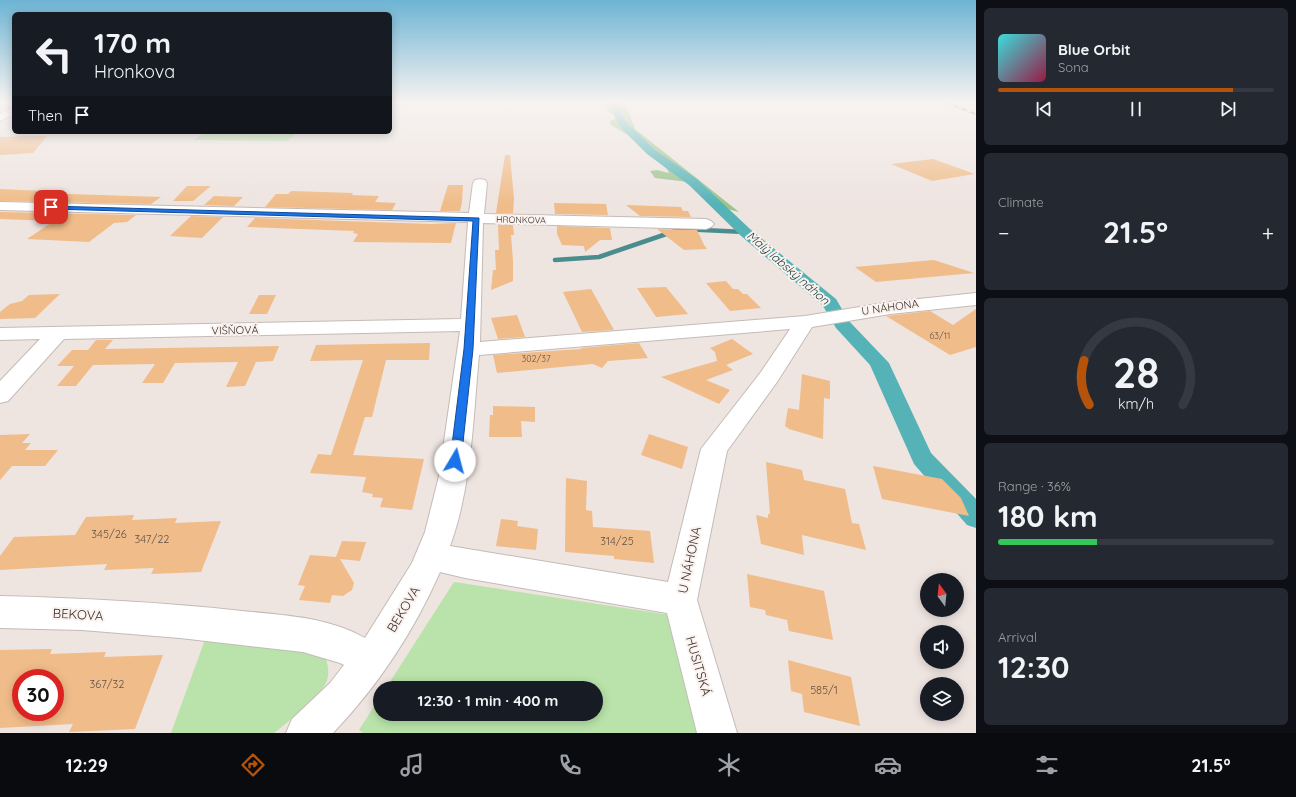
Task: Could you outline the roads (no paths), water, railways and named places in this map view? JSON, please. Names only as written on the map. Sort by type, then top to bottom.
[{"type":"street","name":"BEKOVA","points":[[0,612],[82,614],[173,621],[303,635],[347,647],[371,661],[415,589],[431,556],[445,512],[453,476],[469,337],[476,219],[480,183]]},
{"type":"street","name":"HRONKOVA","points":[[0,206],[706,224]]},
{"type":"street","name":"U NÁHONA","points":[[469,337],[805,322],[844,314],[933,302],[976,299]]},
{"type":"street","name":"U NÁHONA","points":[[431,556],[465,564],[680,600],[714,449],[769,377],[805,322]]},
{"type":"street","name":"VIŠŇOVÁ","points":[[0,334],[469,337]]},
{"type":"street","points":[[0,395],[57,334]]},
{"type":"street","name":"HUSITSKÁ","points":[[680,600],[717,733]]},
{"type":"street","points":[[306,733],[344,696],[371,661]]},
{"type":"waterway","name":"Malý labský náhon","points":[[633,135],[651,152],[693,182],[745,232],[830,303],[842,324],[879,363],[922,458],[976,517]]},
{"type":"waterway","points":[[555,260],[599,257],[681,229],[745,232]]}]
